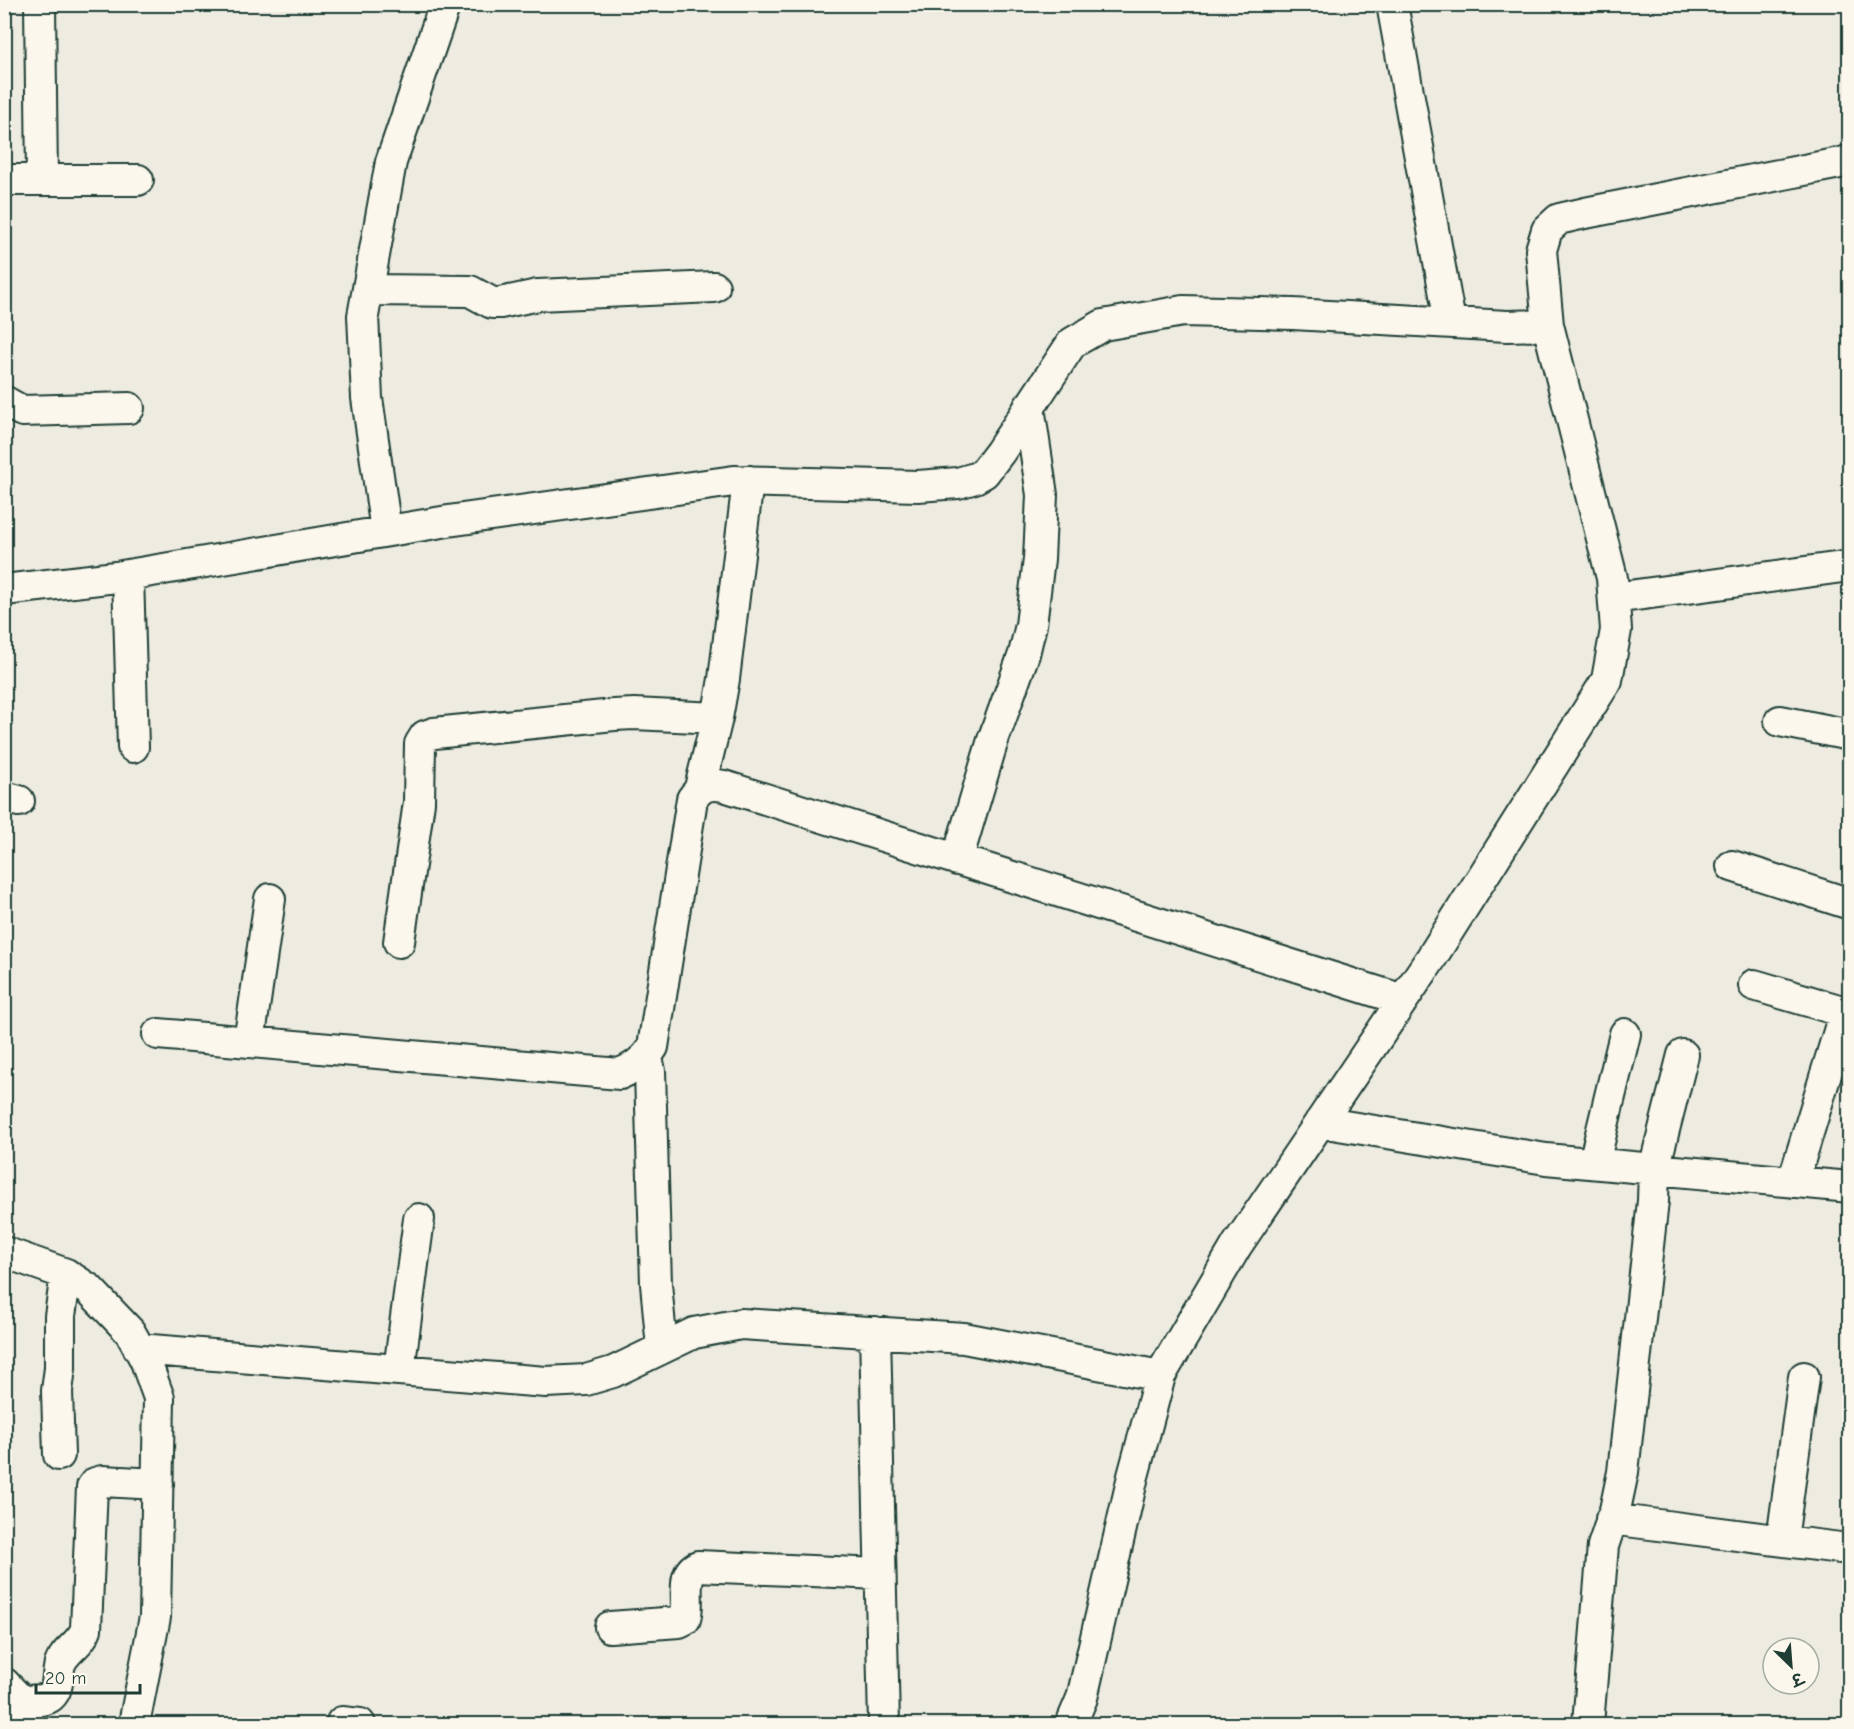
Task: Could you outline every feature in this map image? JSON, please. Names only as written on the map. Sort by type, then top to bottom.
[{"type":"street","points":[[40,4],[42,180]]},
{"type":"street","points":[[386,531],[367,398],[363,316],[391,162],[445,4]]},
{"type":"street","points":[[1392,4],[1450,322]]},
{"type":"street","points":[[1071,1725],[1082,1698],[1133,1476],[1160,1376],[1237,1245],[1403,1000],[1607,680],[1616,630],[1612,578],[1548,325],[1541,250],[1547,230],[1559,219],[1850,161]]},
{"type":"street","points":[[4,180],[138,180]]},
{"type":"street","points":[[368,290],[470,291],[492,303],[500,303],[538,295],[714,287]]},
{"type":"street","points":[[4,590],[128,575],[448,520],[711,484],[748,482],[918,486],[958,483],[975,478],[984,472],[1000,452],[1072,343],[1103,325],[1183,311],[1293,314],[1500,325],[1548,325]]},
{"type":"street","points":[[4,401],[22,411],[129,408]]},
{"type":"street","points":[[957,860],[993,740],[1024,654],[1031,625],[1039,560],[1042,495],[1029,407]]},
{"type":"street","points":[[158,1034],[620,1074],[636,1067],[647,1058],[653,1047],[692,799],[700,788],[717,718],[748,482]]},
{"type":"street","points":[[1614,598],[1850,566]]},
{"type":"street","points":[[128,575],[133,747]]},
{"type":"street","points":[[399,942],[419,802],[420,744],[426,736],[434,733],[614,715],[717,718]]},
{"type":"street","points":[[1780,721],[1850,735]]},
{"type":"street","points":[[700,788],[710,784],[724,786],[1403,1000]]},
{"type":"street","points":[[1732,866],[1850,904]]},
{"type":"street","points":[[249,1042],[270,899]]},
{"type":"street","points":[[1754,985],[1842,1011],[1844,1016],[1793,1182]]},
{"type":"street","points":[[1594,1163],[1625,1034]]},
{"type":"street","points":[[1588,1725],[1602,1546],[1615,1510],[1623,1472],[1653,1201],[1654,1169],[1683,1055]]},
{"type":"street","points":[[647,1058],[650,1071],[656,1284],[662,1348]]},
{"type":"street","points":[[1320,1122],[1546,1159],[1850,1187]]},
{"type":"street","points":[[399,1370],[419,1219]]},
{"type":"street","points":[[4,1252],[66,1274],[89,1289],[130,1332],[145,1359],[159,1398],[155,1617],[134,1725]]},
{"type":"street","points":[[60,1455],[57,1391],[60,1368],[60,1316],[66,1274]]},
{"type":"street","points":[[139,1349],[546,1382],[586,1380],[613,1372],[694,1333],[741,1324],[964,1338],[1160,1376]]},
{"type":"street","points":[[875,1332],[884,1725]]},
{"type":"street","points":[[1782,1540],[1804,1377]]},
{"type":"street","points":[[18,1703],[46,1699],[51,1696],[55,1691],[60,1663],[64,1656],[82,1640],[86,1629],[92,1486],[102,1481],[158,1484]]},
{"type":"street","points":[[1611,1519],[1840,1548]]},
{"type":"street","points":[[610,1627],[679,1622],[685,1619],[688,1575],[691,1569],[698,1566],[880,1574]]}]
